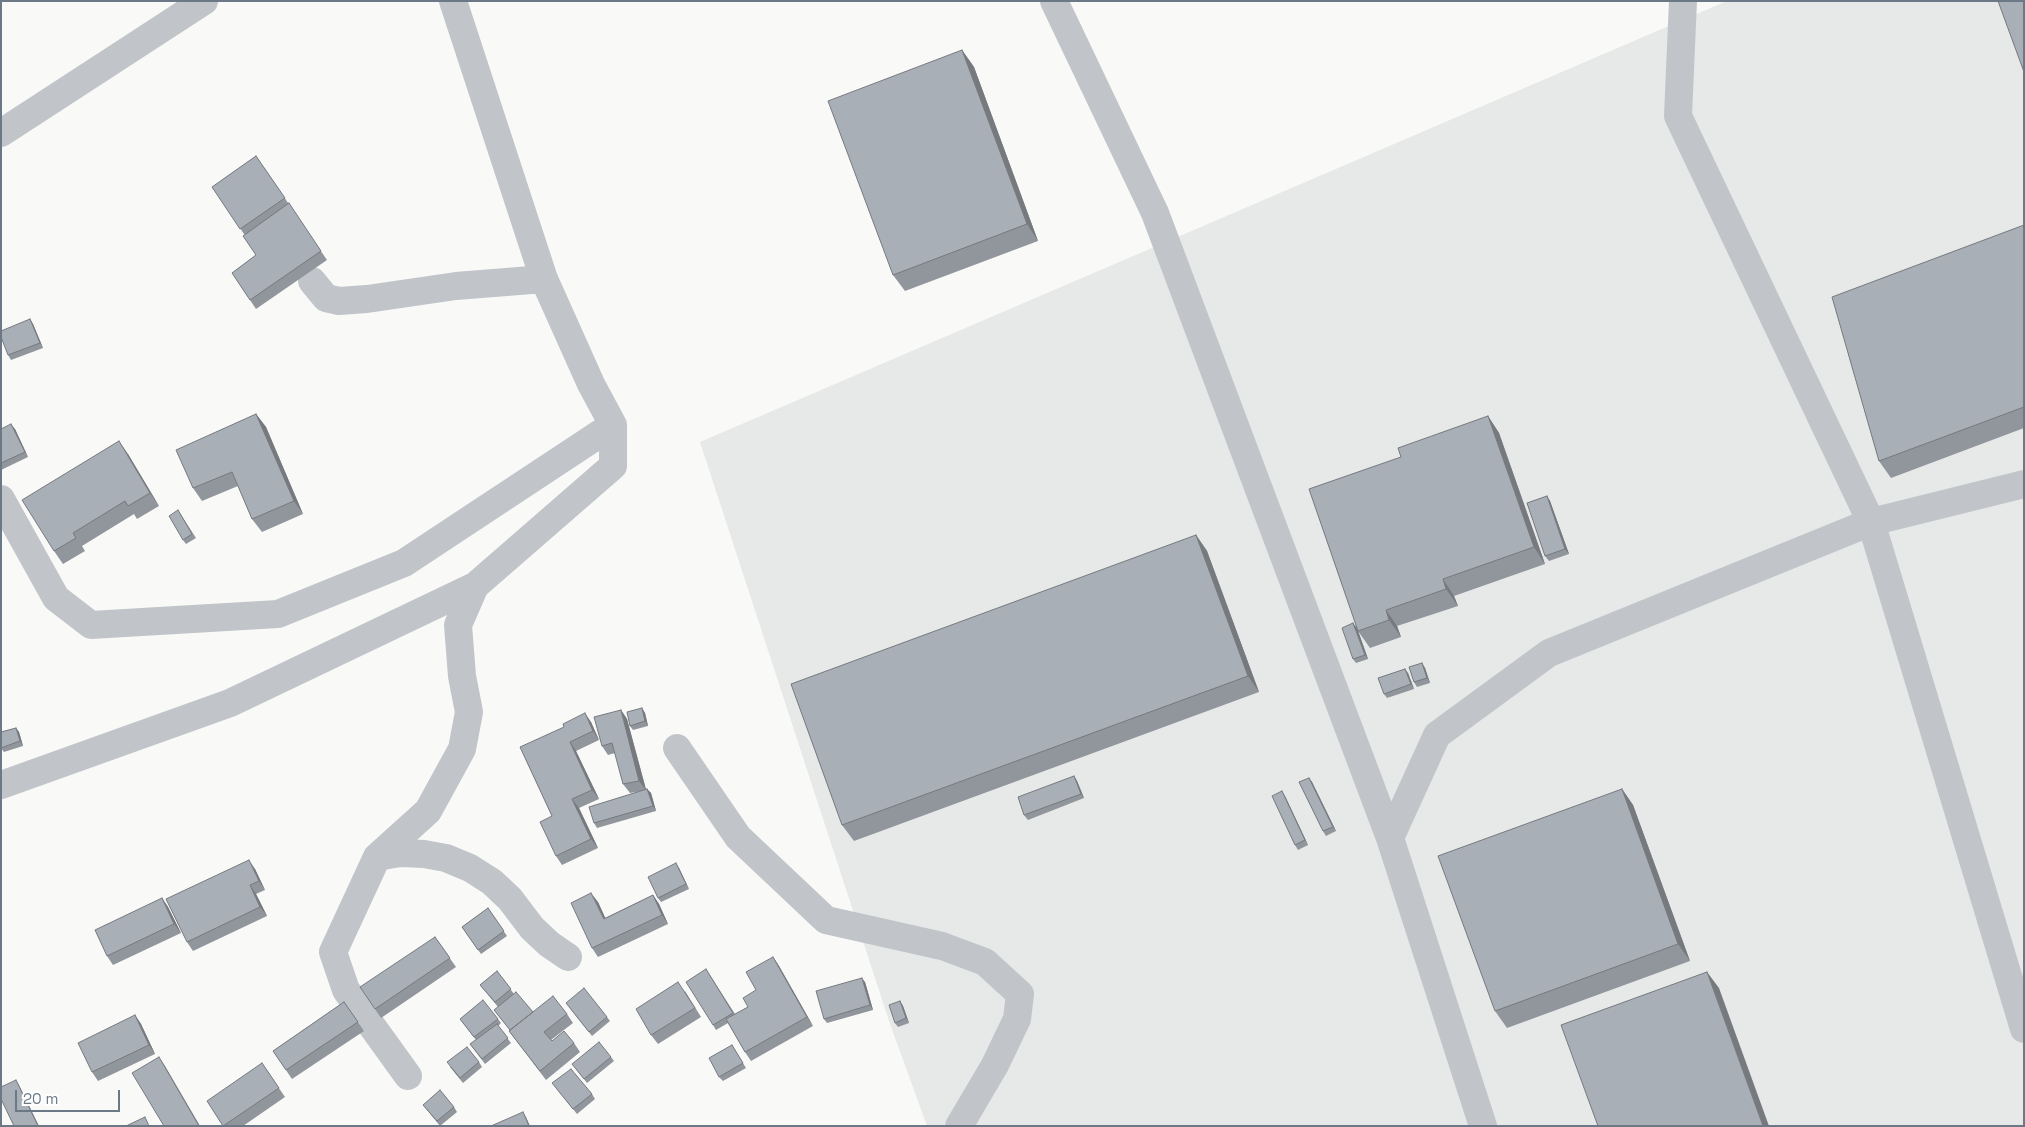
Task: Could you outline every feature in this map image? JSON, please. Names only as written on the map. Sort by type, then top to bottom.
[{"type":"street","points":[[1,133],[204,1]]},
{"type":"street","points":[[1,785],[230,704],[475,586],[613,466],[613,425],[591,384],[544,279],[453,1]]},
{"type":"street","points":[[1054,1],[1155,213],[1390,838],[1483,1126]]},
{"type":"street","points":[[1682,1],[1678,116],[1871,522],[2024,1029]]},
{"type":"street","points":[[312,281],[326,298],[339,301],[368,299],[456,286],[544,279]]},
{"type":"street","points":[[1,499],[56,598],[91,625],[278,614],[404,563],[613,425]]},
{"type":"street","points":[[1390,838],[1436,736],[1549,653],[1871,522],[2024,484]]},
{"type":"street","points":[[408,1076],[346,990],[334,952],[377,857],[428,811],[462,749],[470,712],[462,676],[458,625],[475,586]]},
{"type":"street","points":[[677,748],[738,837],[826,920],[942,946],[985,962],[1020,994],[1018,1019],[995,1065],[959,1126]]},
{"type":"street","points":[[377,857],[400,853],[424,854],[446,858],[470,868],[492,882],[510,899],[532,928],[549,944],[568,957]]},
{"type":"shaded area","points":[[1727,1],[2024,1],[2024,1126],[927,1126],[890,1024],[700,442]]},
{"type":"building","points":[[1998,1],[2024,1],[2024,72]]},
{"type":"building","points":[[962,50],[1027,224],[893,275],[828,101]]},
{"type":"building","points":[[256,156],[285,198],[240,229],[212,187]]},
{"type":"building","points":[[289,203],[321,251],[250,300],[232,273],[256,255],[243,236]]},
{"type":"building","points":[[2024,225],[2024,407],[1879,461],[1832,297]]},
{"type":"building","points":[[30,319],[40,343],[8,355],[1,337],[1,331]]},
{"type":"building","points":[[256,414],[294,501],[252,519],[232,472],[193,488],[176,450]]},
{"type":"building","points":[[1488,416],[1534,547],[1443,579],[1446,589],[1386,610],[1389,620],[1358,631],[1309,489],[1401,457],[1398,448]]},
{"type":"building","points":[[11,424],[25,452],[1,463],[1,429]]},
{"type":"building","points":[[119,441],[150,493],[128,506],[125,501],[73,533],[76,538],[54,551],[22,500]]},
{"type":"building","points":[[1547,496],[1565,549],[1545,556],[1527,503]]},
{"type":"building","points":[[178,510],[192,534],[183,540],[169,516]]},
{"type":"building","points":[[1196,535],[1248,676],[842,825],[791,684]]},
{"type":"building","points":[[1353,623],[1365,655],[1353,659],[1342,628]]},
{"type":"building","points":[[1422,663],[1427,678],[1414,682],[1409,667]]},
{"type":"building","points":[[1405,669],[1411,684],[1384,694],[1378,678]]},
{"type":"building","points":[[642,708],[645,721],[630,726],[627,712]]},
{"type":"building","points":[[621,710],[639,781],[623,784],[612,743],[602,746],[594,717]]},
{"type":"building","points":[[585,713],[593,731],[570,742],[592,790],[572,799],[591,839],[556,856],[540,822],[552,816],[520,747],[564,727],[563,724]]},
{"type":"building","points":[[16,728],[20,741],[1,748],[1,732]]},
{"type":"building","points":[[1074,776],[1081,794],[1024,815],[1018,797]]},
{"type":"building","points":[[1309,778],[1333,827],[1323,831],[1299,782]]},
{"type":"building","points":[[647,789],[653,806],[594,823],[589,807]]},
{"type":"building","points":[[1622,789],[1678,944],[1495,1011],[1438,856]]},
{"type":"building","points":[[1282,791],[1305,840],[1295,845],[1272,796]]},
{"type":"building","points":[[249,860],[259,881],[250,885],[260,907],[187,942],[166,899]]},
{"type":"building","points":[[676,863],[686,884],[658,898],[648,877]]},
{"type":"building","points":[[591,893],[604,919],[653,895],[662,915],[592,948],[571,903]]},
{"type":"building","points":[[162,898],[174,924],[107,956],[95,930]]},
{"type":"building","points":[[488,908],[504,931],[478,950],[462,927]]},
{"type":"building","points":[[435,937],[450,958],[375,1009],[360,987]]},
{"type":"building","points":[[773,957],[807,1017],[745,1052],[726,1019],[748,1007],[743,998],[756,990],[746,972]]},
{"type":"building","points":[[706,969],[733,1013],[713,1025],[686,982]]},
{"type":"building","points":[[497,971],[511,989],[495,1002],[480,985]]},
{"type":"building","points":[[1707,972],[1763,1126],[1598,1126],[1561,1025]]},
{"type":"building","points":[[862,978],[870,1005],[824,1019],[816,991]]},
{"type":"building","points":[[678,982],[695,1008],[651,1035],[636,1009]]},
{"type":"building","points":[[584,988],[607,1017],[589,1032],[566,1003]]},
{"type":"building","points":[[516,992],[533,1012],[510,1030],[494,1010]]},
{"type":"building","points":[[553,996],[567,1014],[544,1032],[552,1041],[564,1031],[574,1043],[540,1071],[509,1031]]},
{"type":"building","points":[[483,1000],[498,1019],[474,1037],[460,1019]]},
{"type":"building","points":[[900,1001],[906,1018],[895,1023],[889,1005]]},
{"type":"building","points":[[344,1002],[358,1022],[286,1070],[273,1051]]},
{"type":"building","points":[[135,1015],[149,1045],[92,1072],[78,1043]]},
{"type":"building","points":[[497,1024],[508,1038],[482,1059],[470,1044]]},
{"type":"building","points":[[599,1042],[611,1057],[584,1079],[572,1064]]},
{"type":"building","points":[[732,1045],[743,1063],[719,1077],[709,1058]]},
{"type":"building","points":[[467,1047],[479,1062],[460,1078],[447,1062]]},
{"type":"building","points":[[159,1057],[199,1126],[164,1126],[132,1073]]},
{"type":"building","points":[[262,1063],[279,1088],[223,1126],[207,1101]]},
{"type":"building","points":[[571,1069],[592,1094],[573,1109],[552,1083]]},
{"type":"building","points":[[16,1080],[38,1126],[14,1126],[1,1099],[1,1087]]},
{"type":"building","points":[[440,1090],[454,1107],[437,1121],[423,1105]]},
{"type":"building","points":[[523,1112],[529,1126],[491,1126]]},
{"type":"building","points":[[145,1117],[149,1126],[126,1126]]}]
